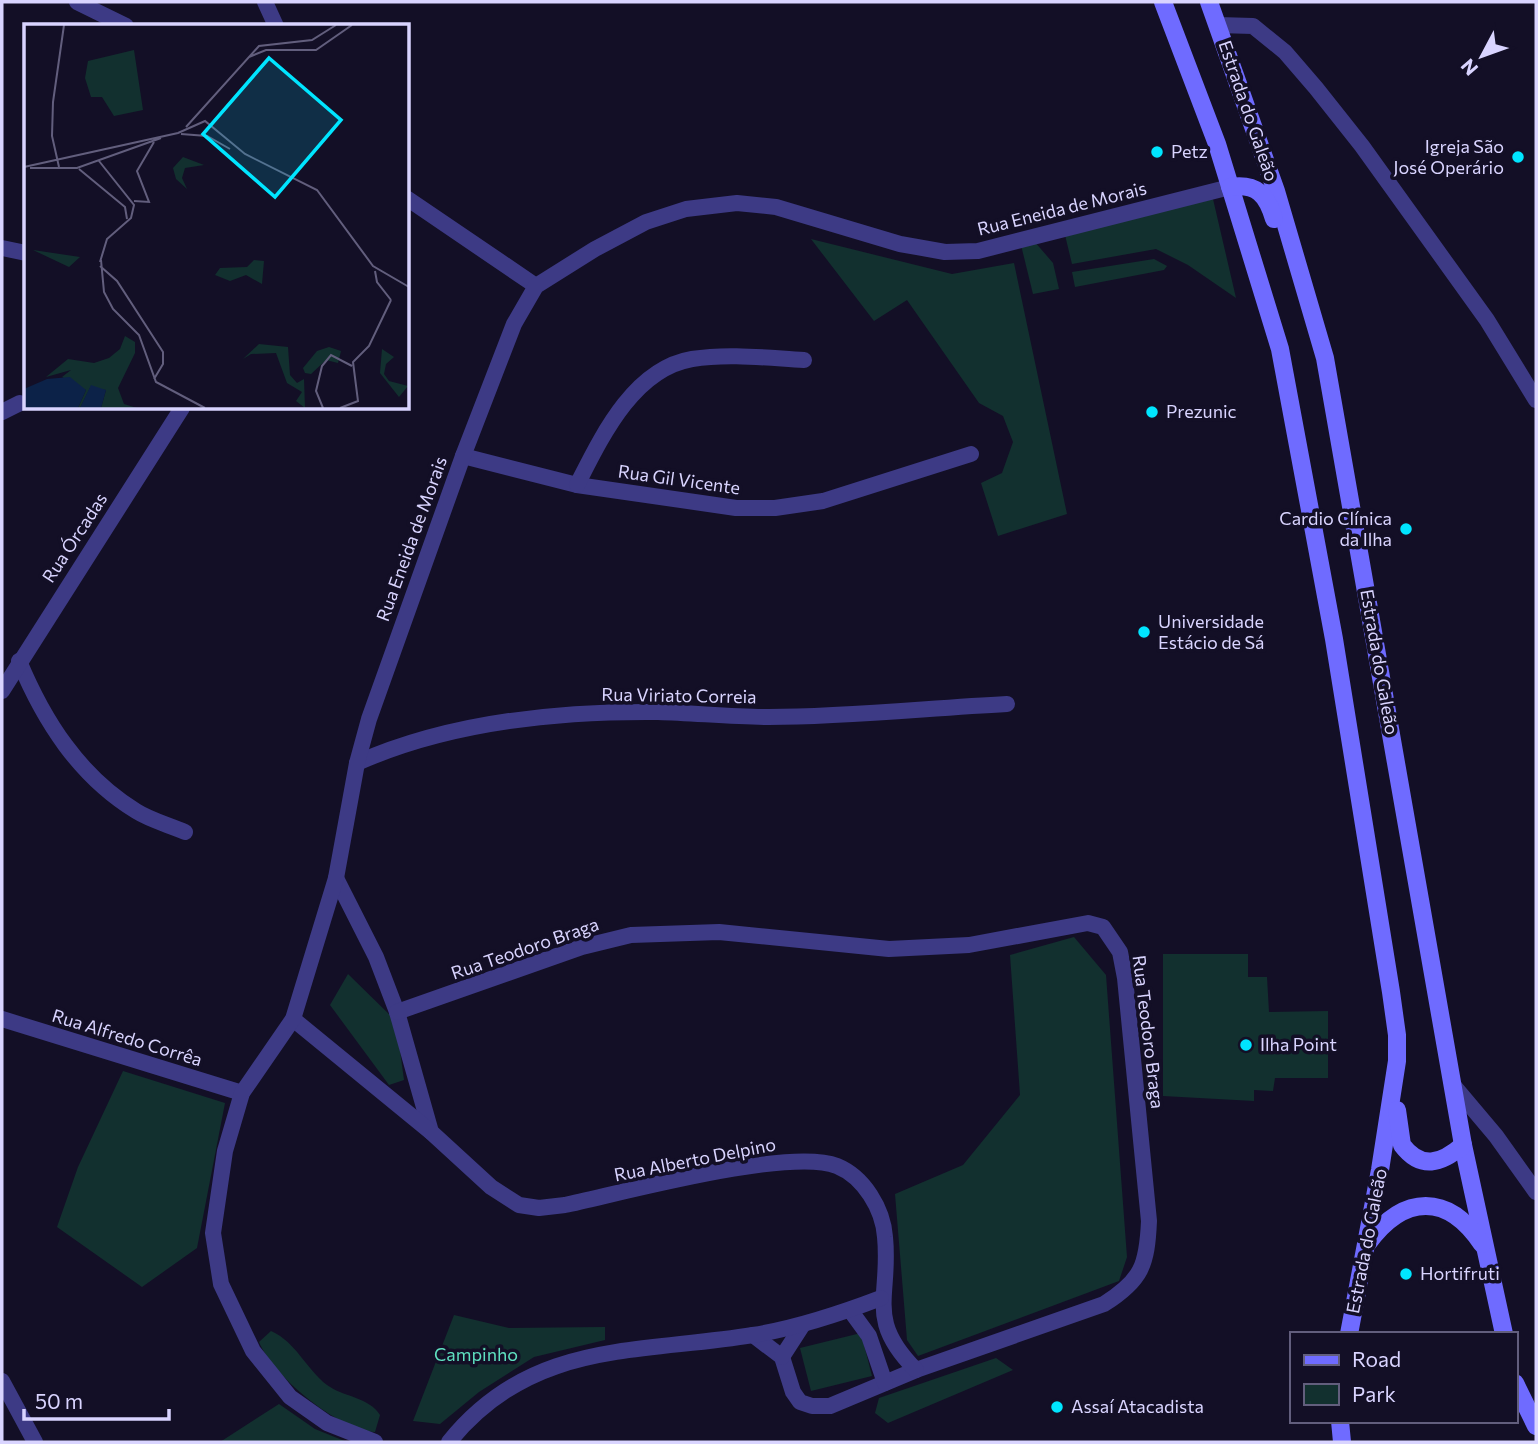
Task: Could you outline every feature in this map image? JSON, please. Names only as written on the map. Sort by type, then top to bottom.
[{"type":"main road","name":"Estrada do Galeão","points":[[1163,2],[1230,187],[1280,349],[1356,765],[1393,1003],[1397,1062],[1368,1244],[1349,1332]]},
{"type":"main road","name":"Estrada do Galeão","points":[[1209,2],[1276,191],[1325,358],[1463,1145],[1504,1332]]},
{"type":"main road","points":[[1230,187],[1249,186],[1263,194],[1270,207],[1298,302],[1325,358]]},
{"type":"main road","points":[[1397,1062],[1398,1132],[1402,1145],[1409,1154],[1420,1162],[1433,1163],[1448,1159],[1463,1145]]},
{"type":"main road","points":[[1368,1244],[1395,1214],[1412,1206],[1428,1205],[1450,1212],[1469,1224],[1488,1253]]},
{"type":"main road","points":[[1517,1387],[1536,1426]]},
{"type":"main road","points":[[1340,1423],[1342,1442]]},
{"type":"street","points":[[77,2],[122,24]]},
{"type":"street","points":[[265,2],[275,24]]},
{"type":"street","points":[[1218,25],[1253,26],[1285,52],[1317,89],[1362,146],[1487,320],[1531,387],[1536,400]]},
{"type":"street","name":"Rua Eneida de Morais","points":[[375,1442],[327,1423],[290,1397],[253,1351],[221,1284],[214,1233],[225,1151],[242,1093],[293,1019],[336,878],[356,762],[394,645],[514,324],[536,286],[595,248],[636,227],[686,209],[737,203],[776,207],[900,244],[945,252],[978,251],[1230,187]]},
{"type":"street","points":[[410,201],[536,286]]},
{"type":"street","points":[[2,248],[24,253]]},
{"type":"street","points":[[577,485],[617,414],[642,385],[668,366],[691,359],[717,357],[804,360]]},
{"type":"street","points":[[2,412],[20,403]]},
{"type":"street","name":"Rua Órcadas","points":[[2,691],[181,410]]},
{"type":"street","name":"Rua Gil Vicente","points":[[463,456],[577,485],[736,508],[775,508],[823,501],[971,454]]},
{"type":"street","points":[[19,661],[38,708],[65,747],[97,782],[136,812],[185,832]]},
{"type":"street","name":"Rua Viriato Correia","points":[[356,762],[391,748],[477,726],[567,716],[656,712],[769,717],[1007,704]]},
{"type":"street","points":[[336,878],[376,957],[397,1012],[431,1132]]},
{"type":"street","name":"Rua Teodoro Braga","points":[[397,1012],[460,993],[582,947],[631,935],[719,932],[889,949],[970,945],[1063,925],[1087,923],[1103,927],[1119,952],[1125,978],[1149,1221],[1148,1255],[1139,1275],[1125,1291],[1104,1304],[916,1370],[830,1406],[812,1406],[800,1402],[793,1392],[782,1357]]},
{"type":"street","name":"Rua Alfredo Corrêa","points":[[2,1019],[242,1093]]},
{"type":"street","name":"Rua Alberto Delpino","points":[[293,1019],[431,1132],[491,1187],[519,1205],[539,1208],[757,1165],[804,1160],[837,1166],[857,1180],[876,1202],[886,1236],[881,1298],[887,1328],[902,1357],[916,1370]]},
{"type":"street","points":[[1453,1085],[1496,1136],[1536,1192]]},
{"type":"street","points":[[449,1442],[465,1422],[502,1391],[542,1370],[590,1355],[753,1335],[802,1326],[881,1298]]},
{"type":"street","points":[[850,1310],[869,1336],[885,1383]]},
{"type":"street","points":[[753,1335],[782,1357],[802,1326]]},
{"type":"street","points":[[869,1336],[887,1328]]},
{"type":"street","points":[[2,1381],[35,1442]]},
{"type":"green space","points":[[1213,199],[1236,298],[1188,265],[1156,249],[1072,264],[1065,235]]},
{"type":"green space","points":[[811,239],[952,274],[1014,263],[1067,514],[998,536],[981,483],[1002,473],[1013,442],[1003,416],[979,403],[907,300],[874,321]]},
{"type":"green space","points":[[1034,241],[1053,263],[1059,289],[1033,294],[1021,245]]},
{"type":"green space","points":[[1154,259],[1167,266],[1164,270],[1075,287],[1072,272]]},
{"type":"green space","points":[[1074,937],[1106,975],[1127,1257],[1119,1281],[918,1356],[907,1340],[895,1194],[963,1165],[1020,1095],[1010,955]]},
{"type":"green space","name":"Ilha Point","points":[[1163,954],[1248,954],[1248,977],[1267,977],[1269,1012],[1328,1011],[1328,1078],[1275,1078],[1273,1091],[1254,1090],[1254,1101],[1163,1096]]},
{"type":"green space","points":[[348,974],[396,1021],[404,1080],[389,1085],[330,1005]]},
{"type":"green space","points":[[123,1071],[225,1103],[197,1248],[142,1287],[57,1227],[78,1167]]},
{"type":"green space","name":"Campinho","points":[[454,1315],[509,1328],[605,1327],[605,1340],[534,1357],[479,1392],[440,1424],[413,1421]]},
{"type":"green space","points":[[271,1331],[287,1342],[327,1385],[375,1409],[380,1415],[375,1432],[343,1422],[292,1385],[266,1356],[259,1342]]},
{"type":"green space","points":[[861,1333],[872,1376],[811,1391],[800,1348]]},
{"type":"green space","points":[[996,1358],[1013,1370],[888,1423],[875,1413],[879,1398]]},
{"type":"green space","points":[[279,1404],[315,1429],[347,1442],[220,1442]]},
{"type":"place","name":"Petz","points":[[1157,152]]},
{"type":"place","name":"Igreja São José Operário","points":[[1518,157]]},
{"type":"place","name":"Prezunic","points":[[1152,412]]},
{"type":"place","name":"Cardio Clínica da Ilha","points":[[1406,529]]},
{"type":"place","name":"Universidade Estácio de Sá","points":[[1144,632]]},
{"type":"place","name":"Ilha Point","points":[[1246,1045]]},
{"type":"place","name":"Hortifruti","points":[[1406,1274]]},
{"type":"place","name":"Assaí Atacadista","points":[[1057,1407]]}]
